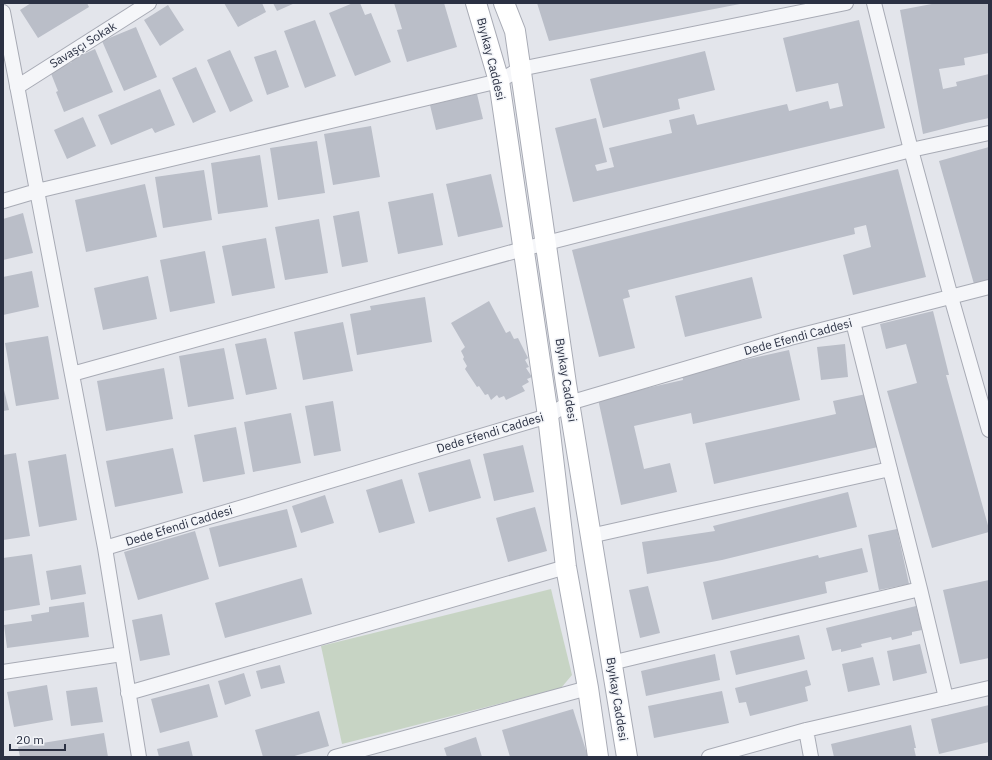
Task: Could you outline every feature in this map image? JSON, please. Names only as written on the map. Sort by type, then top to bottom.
[{"type":"street","name":"Savaşçı Sokak","points":[[17,87],[149,3]]},
{"type":"street","name":"Bıyıkay Caddesi","points":[[476,3],[499,81],[548,416],[566,568],[588,688],[598,757]]},
{"type":"street","name":"Bıyıkay Caddesi","points":[[504,3],[515,31],[569,403],[627,757]]},
{"type":"street","points":[[3,201],[37,191],[499,81],[520,70],[846,3]]},
{"type":"street","points":[[874,3],[911,150],[989,430]]},
{"type":"street","points":[[3,12],[105,548],[139,757]]},
{"type":"street","points":[[72,374],[523,249],[911,150],[989,133]]},
{"type":"street","name":"Dede Efendi Caddesi","points":[[105,548],[548,416],[569,403],[790,338],[989,287]]},
{"type":"street","points":[[853,322],[946,698]]},
{"type":"street","points":[[590,536],[890,470]]},
{"type":"street","points":[[128,693],[566,568]]},
{"type":"street","points":[[611,662],[920,589]]},
{"type":"street","points":[[3,672],[122,654]]},
{"type":"street","points":[[335,757],[588,688]]},
{"type":"street","points":[[709,757],[806,730],[989,688]]},
{"type":"street","points":[[806,730],[811,757]]},
{"type":"green space","points":[[551,589],[572,675],[561,688],[342,744],[321,646]]},
{"type":"building","points":[[31,3],[87,3],[89,7],[38,38],[20,10]]},
{"type":"building","points":[[224,3],[262,3],[266,12],[238,27]]},
{"type":"building","points":[[273,3],[295,3],[277,11]]},
{"type":"building","points":[[353,3],[360,3],[365,15],[371,13],[391,62],[355,76],[329,13]]},
{"type":"building","points":[[394,3],[444,3],[457,47],[407,62],[397,30],[402,29]]},
{"type":"building","points":[[537,3],[740,3],[740,4],[549,41]]},
{"type":"building","points":[[937,3],[989,3],[989,53],[964,58],[965,65],[939,69],[943,89],[957,86],[956,82],[989,74],[989,118],[923,134],[900,10]]},
{"type":"building","points":[[168,5],[184,30],[160,46],[144,20]]},
{"type":"building","points":[[315,20],[336,76],[305,88],[284,31]]},
{"type":"building","points":[[859,20],[885,128],[573,202],[555,128],[596,118],[607,162],[595,165],[597,171],[614,167],[609,148],[672,133],[669,120],[694,114],[697,125],[787,104],[789,111],[828,101],[830,109],[843,106],[838,83],[796,92],[783,38]]},
{"type":"building","points":[[136,27],[157,77],[124,91],[102,41]]},
{"type":"building","points":[[95,49],[113,92],[64,112],[50,71],[72,62],[71,60]]},
{"type":"building","points":[[230,50],[253,101],[230,112],[207,60]]},
{"type":"building","points":[[276,50],[289,87],[267,95],[254,57]]},
{"type":"building","points":[[705,51],[715,90],[678,99],[680,109],[603,128],[590,79]]},
{"type":"building","points":[[196,67],[216,112],[193,123],[172,78]]},
{"type":"building","points":[[160,89],[175,125],[155,133],[152,128],[111,145],[98,115]]},
{"type":"building","points":[[477,94],[483,119],[436,130],[430,105]]},
{"type":"building","points":[[83,117],[96,146],[67,159],[54,130]]},
{"type":"building","points":[[371,126],[380,177],[333,185],[324,134]]},
{"type":"building","points":[[317,141],[325,193],[278,200],[270,148]]},
{"type":"building","points":[[989,147],[989,280],[974,284],[939,161]]},
{"type":"building","points":[[260,155],[268,207],[218,214],[211,163]]},
{"type":"building","points":[[898,169],[926,277],[853,295],[843,255],[871,247],[866,225],[854,228],[855,234],[628,290],[630,297],[623,299],[635,348],[599,357],[572,250]]},
{"type":"building","points":[[204,170],[212,220],[163,228],[155,177]]},
{"type":"building","points":[[491,174],[503,227],[458,237],[446,184]]},
{"type":"building","points":[[145,184],[157,237],[86,252],[75,200]]},
{"type":"building","points":[[433,193],[443,245],[398,254],[388,202]]},
{"type":"building","points":[[359,211],[368,262],[342,267],[333,216]]},
{"type":"building","points":[[23,213],[33,253],[3,260],[3,219]]},
{"type":"building","points":[[319,219],[328,273],[285,280],[275,227]]},
{"type":"building","points":[[266,238],[275,288],[232,296],[222,246]]},
{"type":"building","points":[[205,251],[215,303],[170,312],[160,260]]},
{"type":"building","points":[[32,271],[39,307],[3,315],[3,277]]},
{"type":"building","points":[[148,276],[157,319],[103,330],[94,288]]},
{"type":"building","points":[[752,277],[762,318],[685,337],[675,296]]},
{"type":"building","points":[[425,297],[432,342],[357,355],[350,314],[371,310],[370,306]]},
{"type":"building","points":[[489,301],[506,333],[510,331],[514,339],[518,338],[528,358],[525,360],[529,367],[526,368],[532,377],[527,379],[529,382],[522,386],[525,391],[506,400],[504,396],[499,398],[497,395],[491,400],[488,394],[485,395],[479,386],[477,387],[465,369],[467,366],[461,351],[465,347],[451,323]]},
{"type":"building","points":[[933,311],[949,375],[946,375],[989,532],[932,548],[887,391],[917,383],[906,344],[886,349],[880,324]]},
{"type":"building","points":[[343,322],[353,371],[303,380],[294,332]]},
{"type":"building","points":[[48,336],[59,399],[16,406],[5,343]]},
{"type":"building","points":[[266,338],[277,389],[246,395],[235,344]]},
{"type":"building","points":[[845,344],[848,377],[821,380],[817,347]]},
{"type":"building","points":[[224,348],[234,399],[188,407],[179,356]]},
{"type":"building","points":[[789,350],[800,400],[693,424],[691,413],[634,426],[644,469],[670,463],[677,492],[621,505],[598,399],[683,380],[682,374]]},
{"type":"building","points":[[164,368],[173,419],[106,431],[97,381]]},
{"type":"building","points":[[3,386],[9,410],[3,411]]},
{"type":"building","points":[[866,394],[878,447],[714,484],[705,443],[836,414],[833,401]]},
{"type":"building","points":[[333,401],[341,451],[314,456],[305,406]]},
{"type":"building","points":[[291,413],[301,463],[253,472],[244,422]]},
{"type":"building","points":[[236,427],[245,474],[203,482],[194,435]]},
{"type":"building","points":[[523,445],[534,492],[494,501],[483,454]]},
{"type":"building","points":[[173,448],[183,493],[115,507],[106,461]]},
{"type":"building","points":[[16,453],[30,536],[3,540],[3,455]]},
{"type":"building","points":[[66,454],[77,520],[39,527],[28,461]]},
{"type":"building","points":[[470,459],[481,498],[429,512],[418,473]]},
{"type":"building","points":[[402,479],[415,523],[379,533],[366,490]]},
{"type":"building","points":[[848,492],[857,527],[722,560],[647,574],[642,542],[715,531],[713,526]]},
{"type":"building","points":[[325,495],[334,523],[301,533],[292,506]]},
{"type":"building","points":[[535,507],[547,551],[508,562],[496,518]]},
{"type":"building","points":[[287,509],[297,547],[219,567],[209,528]]},
{"type":"building","points":[[897,529],[909,584],[879,590],[868,535]]},
{"type":"building","points":[[195,531],[209,579],[138,600],[124,552]]},
{"type":"building","points":[[862,548],[868,572],[825,582],[827,593],[712,620],[703,582],[818,555],[819,558]]},
{"type":"building","points":[[32,554],[40,605],[3,611],[3,558]]},
{"type":"building","points":[[81,565],[86,594],[51,600],[46,571]]},
{"type":"building","points":[[302,578],[312,614],[225,638],[215,603]]},
{"type":"building","points":[[989,580],[989,658],[960,664],[943,590]]},
{"type":"building","points":[[648,586],[660,633],[640,638],[629,590]]},
{"type":"building","points":[[84,602],[89,637],[7,648],[4,625],[32,621],[31,615],[49,612],[49,607]]},
{"type":"building","points":[[916,606],[922,630],[912,632],[912,635],[892,640],[891,637],[861,644],[862,647],[841,652],[841,649],[832,651],[826,628]]},
{"type":"building","points":[[162,614],[170,655],[140,661],[132,620]]},
{"type":"building","points":[[799,635],[805,659],[736,675],[730,651]]},
{"type":"building","points":[[920,644],[927,673],[893,681],[887,651]]},
{"type":"building","points":[[715,654],[720,680],[646,696],[641,671]]},
{"type":"building","points":[[873,657],[880,685],[848,692],[842,664]]},
{"type":"building","points":[[280,665],[285,683],[261,689],[256,671]]},
{"type":"building","points":[[807,670],[811,685],[805,687],[808,701],[750,716],[746,702],[739,703],[735,688]]},
{"type":"building","points":[[244,673],[251,696],[225,705],[218,681]]},
{"type":"building","points":[[209,684],[218,717],[160,733],[151,699]]},
{"type":"building","points":[[47,685],[53,720],[14,727],[7,692]]},
{"type":"building","points":[[97,687],[103,722],[71,726],[66,691]]},
{"type":"building","points":[[722,691],[729,723],[654,738],[648,706]]},
{"type":"building","points":[[989,705],[989,742],[939,754],[931,719]]},
{"type":"building","points":[[573,709],[588,757],[510,757],[502,730]]},
{"type":"building","points":[[319,711],[329,746],[291,757],[263,757],[255,730]]},
{"type":"building","points":[[911,725],[916,748],[914,748],[916,757],[834,757],[831,744]]},
{"type":"building","points":[[104,733],[108,757],[20,757],[18,747]]},
{"type":"building","points":[[476,737],[482,757],[447,757],[444,748]]},
{"type":"building","points":[[189,741],[193,757],[159,757],[157,749]]}]
